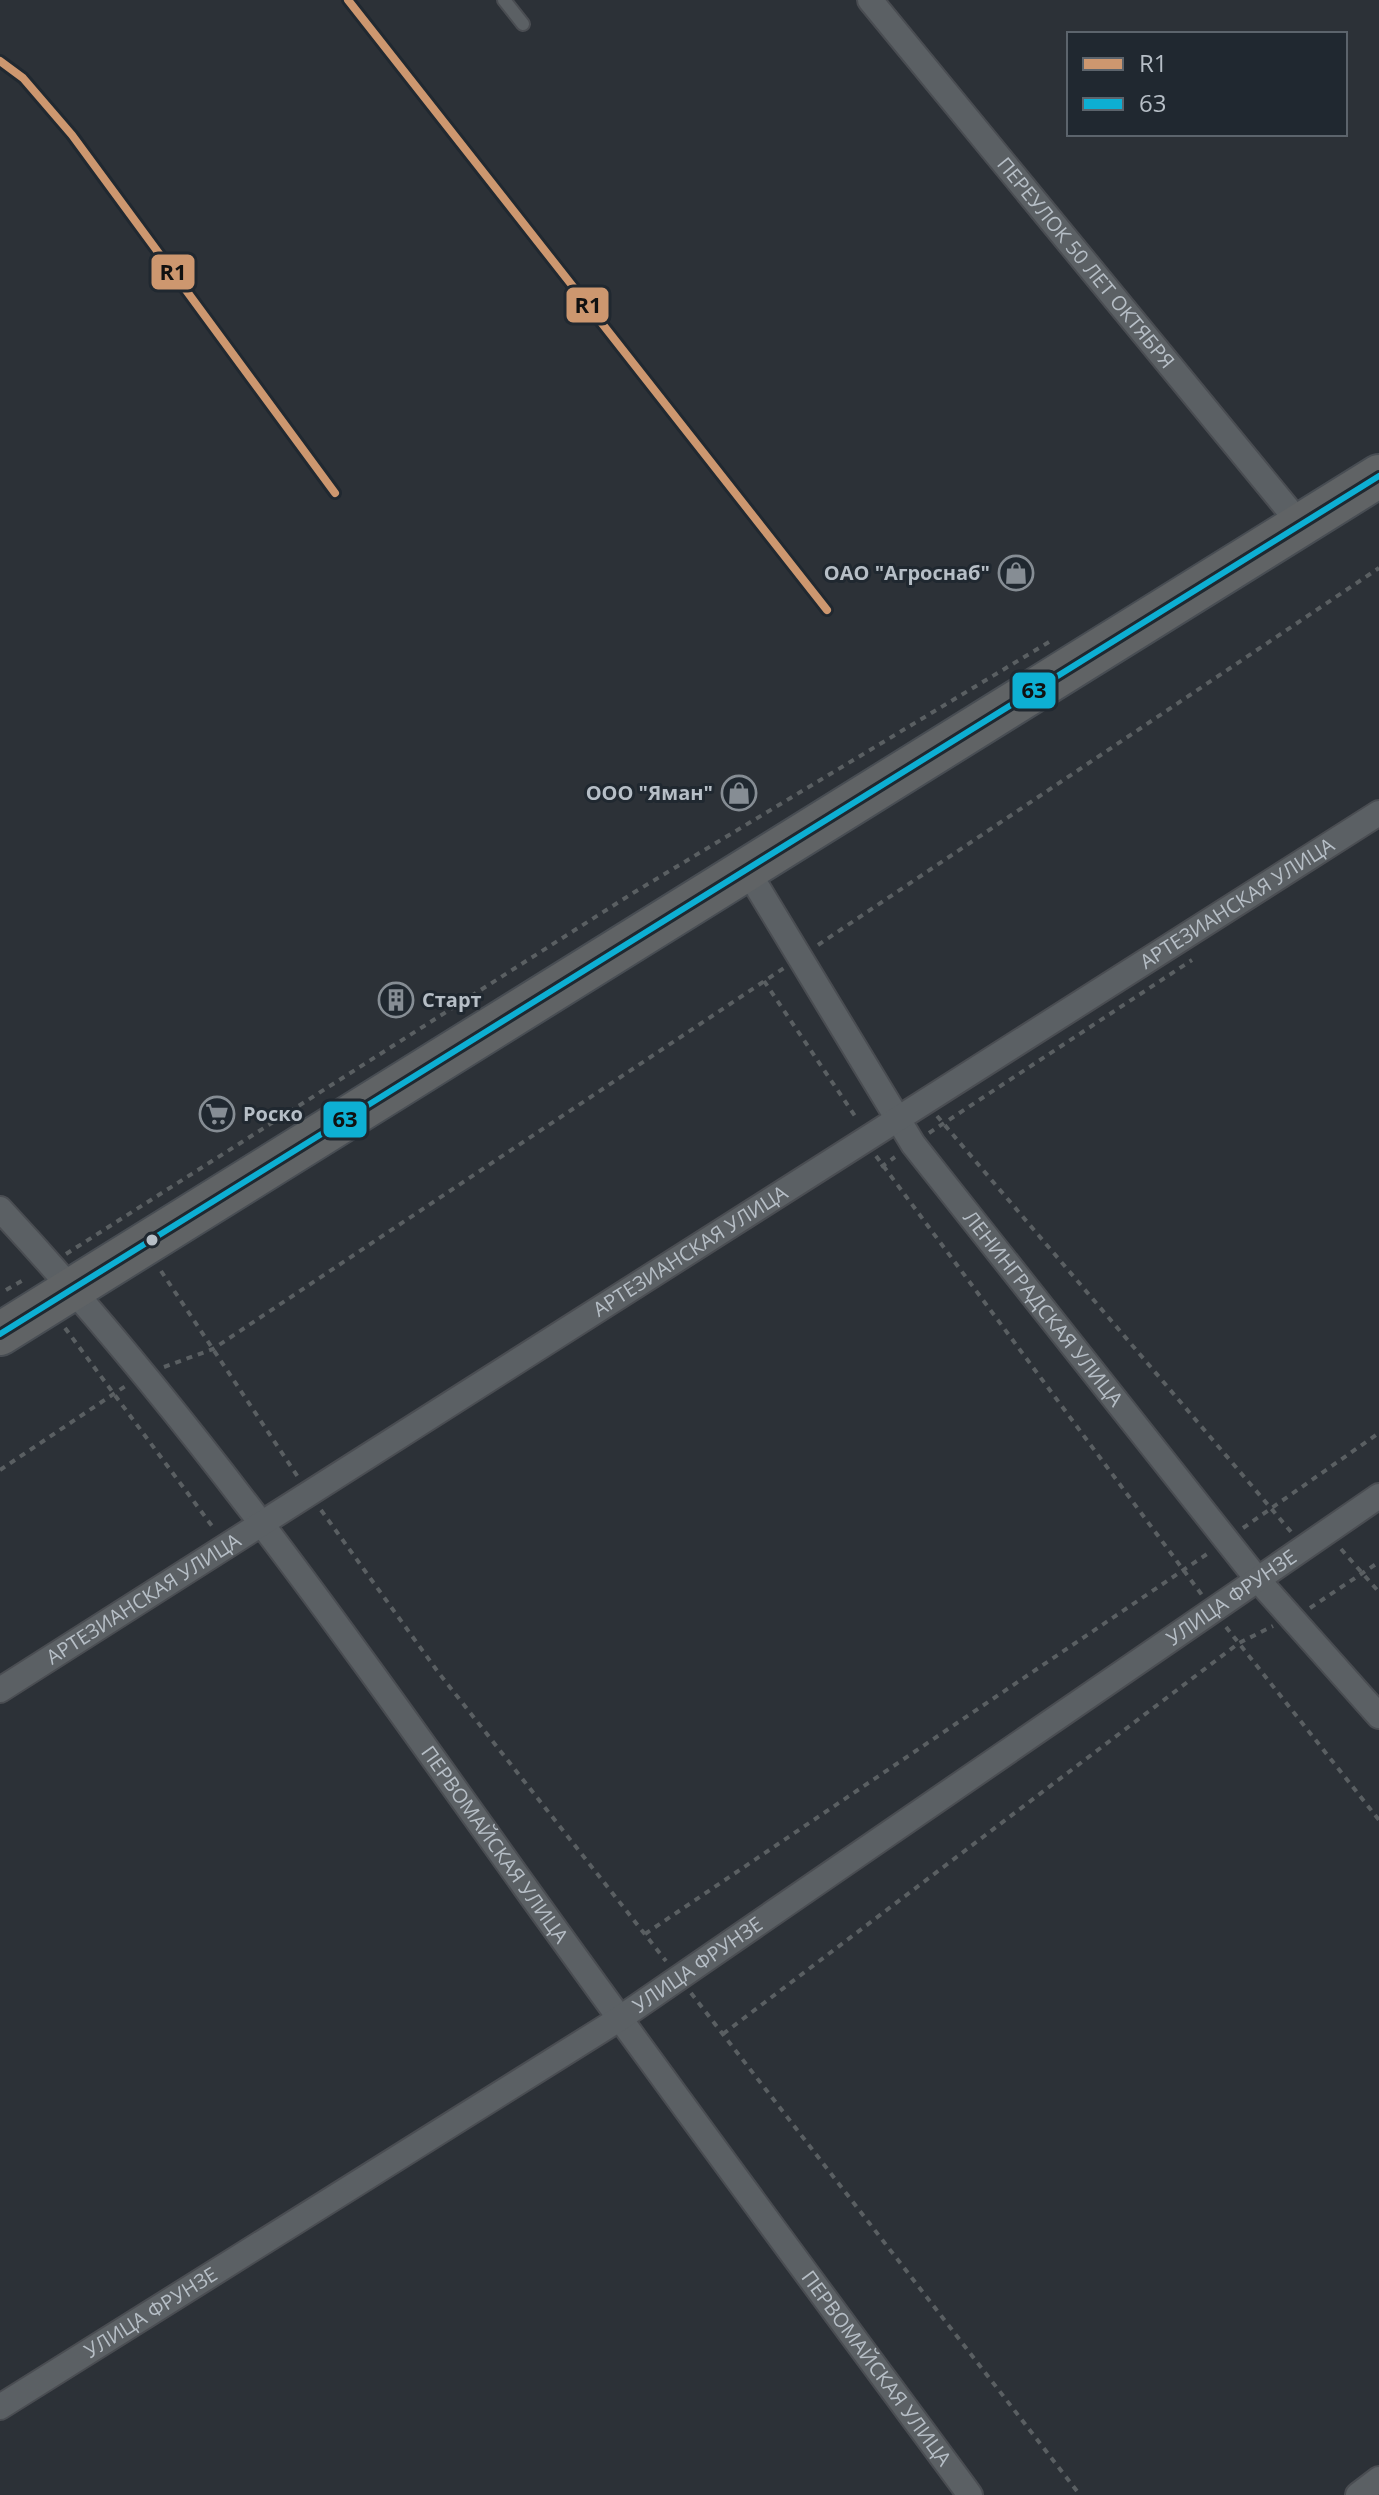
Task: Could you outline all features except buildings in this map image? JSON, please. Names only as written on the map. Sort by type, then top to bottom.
[{"type":"highway","points":[[0,1334],[50,1283],[133,1231],[747,870],[1379,476]]},
{"type":"street","name":"ПЕРЕУЛОК 50 ЛЕТ ОКТЯБРЯ","points":[[870,0],[1301,525]]},
{"type":"street","name":"АРТЕЗИАНСКАЯ УЛИЦА","points":[[0,1690],[898,1122],[1379,813]]},
{"type":"street","name":"ЛЕНИНГРАДСКАЯ УЛИЦА","points":[[747,870],[913,1144],[1258,1580],[1379,1716]]},
{"type":"street","name":"ПЕРВОМАЙСКАЯ УЛИЦА","points":[[0,1209],[50,1283],[144,1374],[263,1521],[619,2019],[970,2495]]},
{"type":"street","name":"УЛИЦА ФРУНЗЕ","points":[[0,2407],[619,2019],[1379,1496]]},
{"type":"street","points":[[1358,2495],[1379,2479]]},
{"type":"lane","points":[[504,0],[523,24]]},
{"type":"path","points":[[226,1545],[115,1393],[50,1283],[133,1231],[633,893],[1064,633]]},
{"type":"path","points":[[1194,959],[881,1167],[1213,1611],[1379,1820]]},
{"type":"path","points":[[764,981],[860,1123]]},
{"type":"path","points":[[928,1102],[943,1124],[1304,1548]]},
{"type":"path","points":[[133,1231],[309,1493]]},
{"type":"path","points":[[0,1470],[144,1374],[213,1349]]},
{"type":"path","points":[[645,1934],[1184,1570],[1379,1433]]},
{"type":"path","points":[[1326,1532],[1379,1592]]},
{"type":"path","points":[[723,2034],[1239,1643],[1291,1617],[1379,1562]]},
{"type":"transit line","name":"R1","points":[[348,0],[827,610]]},
{"type":"transit line","name":"R1","points":[[0,61],[23,78],[72,135],[335,493]]},
{"type":"transit line","name":"63","points":[[0,1334],[1379,476]]},
{"type":"place","name":"ОАО \"Агроснаб\"","points":[[1016,573]]},
{"type":"place","name":"ООО \"Яман\"","points":[[739,793]]},
{"type":"place","name":"Старт","points":[[396,1000]]},
{"type":"place","name":"Роско","points":[[217,1114]]}]
